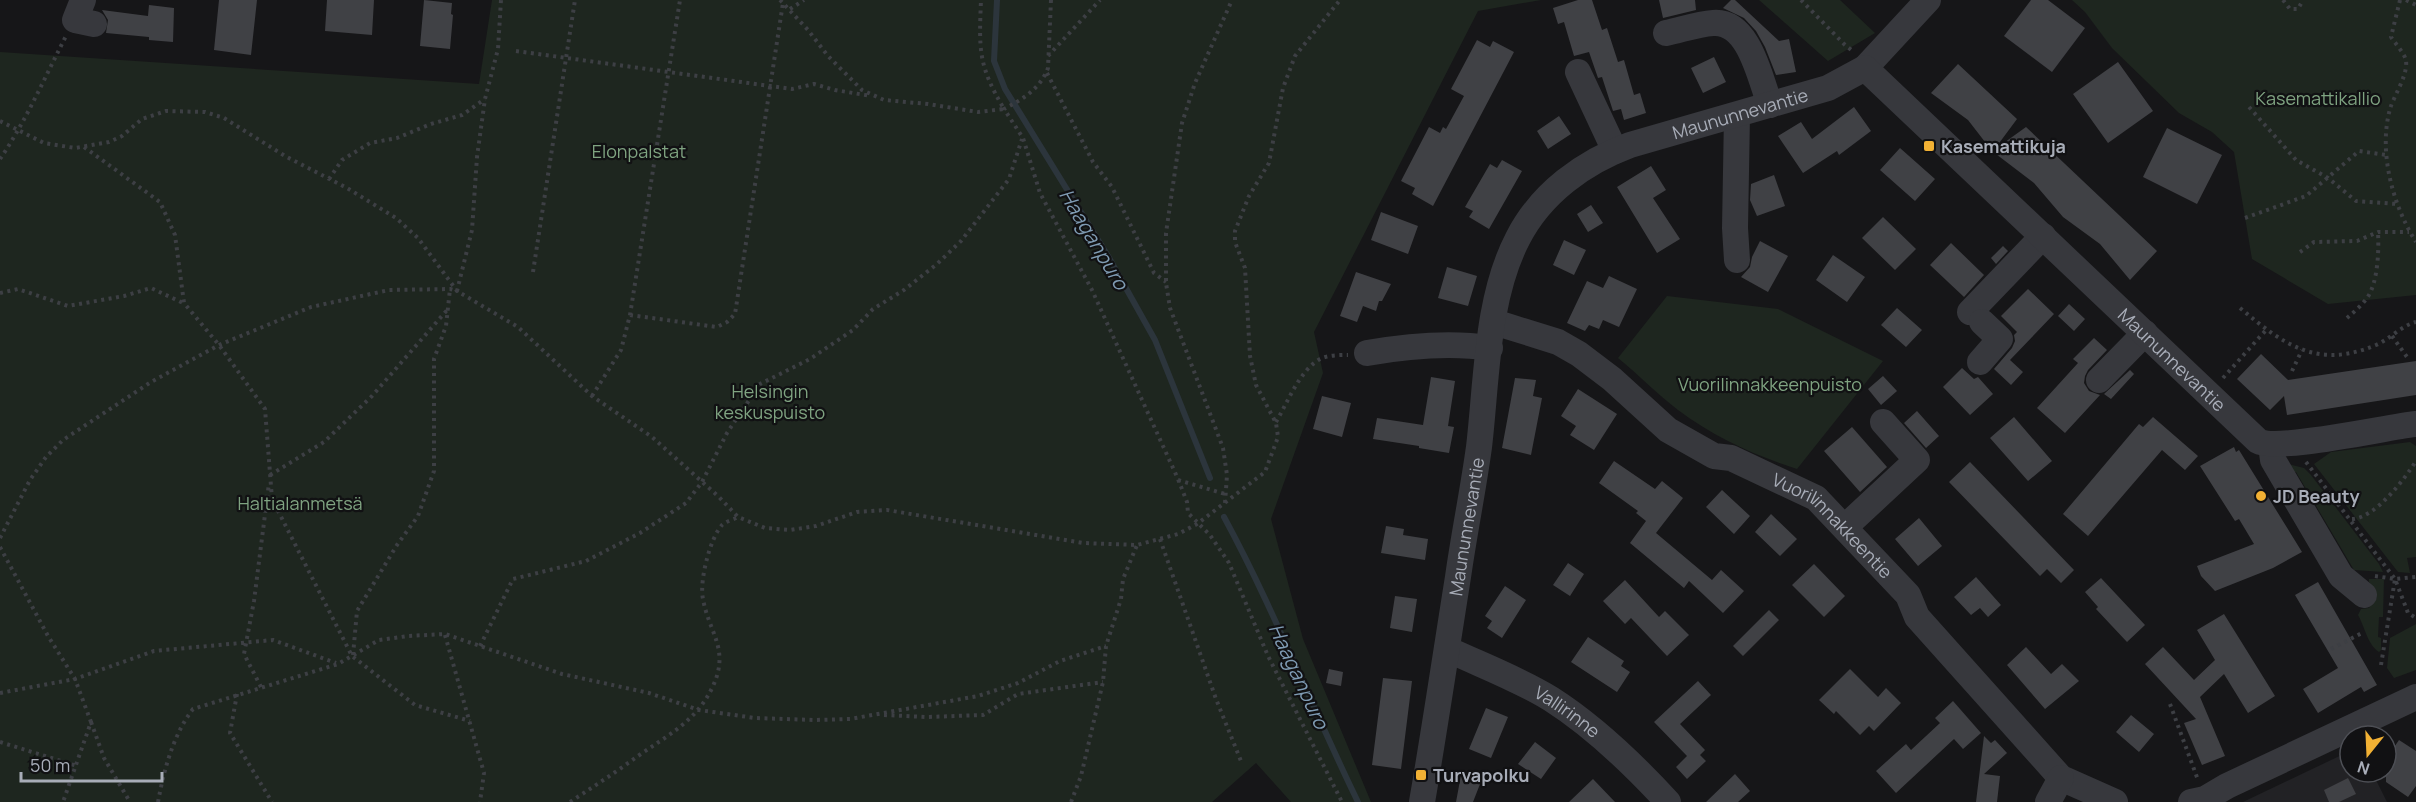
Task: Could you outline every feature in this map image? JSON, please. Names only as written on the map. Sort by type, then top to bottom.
[{"type":"street","points":[[1865,68],[1928,0]]},
{"type":"street","points":[[1666,33],[1714,23],[1732,26],[1746,41],[1770,105]]},
{"type":"street","name":"Maununnevantie","points":[[1422,802],[1478,448],[1496,302],[1505,266],[1518,237],[1540,206],[1558,186],[1579,170],[1615,151],[1828,88],[1865,68],[2258,441],[2283,444]]},
{"type":"street","points":[[1578,72],[1615,151]]},
{"type":"street","points":[[1737,115],[1735,228],[1737,260]]},
{"type":"street","points":[[1980,362],[2000,339],[1976,317],[2043,236]]},
{"type":"street","name":"Vuorilinnakkeentie","points":[[1494,322],[1565,346],[1612,379],[1668,430],[1714,456],[1731,458],[1816,498],[1908,595],[1917,617],[2061,778],[2115,802]]},
{"type":"street","points":[[2099,380],[2145,333]]},
{"type":"street","points":[[1367,353],[1394,348],[1459,345],[1490,348]]},
{"type":"street","points":[[1845,527],[1917,460],[1883,422]]},
{"type":"street","points":[[2364,594],[2342,576],[2273,460],[2283,444],[2416,424]]},
{"type":"street","name":"Vallirinne","points":[[1447,649],[1541,693],[1577,717],[1643,775],[1668,802]]},
{"type":"street","points":[[2198,800],[2416,697]]},
{"type":"street","points":[[2048,802],[2061,778]]},
{"type":"path","points":[[457,291],[472,230],[477,157],[485,99],[498,49],[501,0]]},
{"type":"path","points":[[533,272],[575,0]]},
{"type":"path","points":[[591,396],[621,350],[630,315],[680,0]]},
{"type":"path","points":[[790,9],[804,0]]},
{"type":"path","points":[[981,0],[979,50],[988,82],[1023,138],[1040,193],[1092,290],[1178,479],[1187,502],[1188,513],[1210,535],[1229,563],[1268,656],[1342,802]]},
{"type":"path","points":[[781,1],[828,56],[862,90],[884,100],[978,112],[1005,109],[1038,87],[1047,73],[1051,0]]},
{"type":"path","points":[[1048,56],[1100,0]]},
{"type":"path","points":[[1225,504],[1227,475],[1223,448],[1170,308],[1166,283],[1166,233],[1182,123],[1195,82],[1232,0]]},
{"type":"path","points":[[0,538],[30,480],[46,457],[63,440],[151,382],[219,345],[311,307],[389,290],[450,289],[518,327],[591,396],[652,437],[738,517],[765,528],[790,530],[816,526],[857,512],[887,510],[1083,543],[1137,545],[1178,534],[1197,524],[1265,472],[1278,437],[1276,423],[1256,386],[1250,356],[1245,268],[1235,242],[1235,231],[1249,196],[1269,164],[1283,88],[1295,56],[1341,0]]},
{"type":"path","points":[[1801,0],[1845,45],[1862,57],[1865,68]]},
{"type":"path","points":[[2283,0],[2290,9],[2298,9],[2303,0]]},
{"type":"path","points":[[2400,0],[2391,37],[2406,60],[2404,73],[2390,110],[2386,155],[2403,223],[2416,243]]},
{"type":"path","points":[[2406,0],[2416,4]]},
{"type":"path","points":[[630,315],[717,327],[727,322],[735,314],[781,1]]},
{"type":"path","points":[[0,159],[18,132],[34,97],[84,15]]},
{"type":"path","points":[[516,51],[792,89],[814,84],[878,97]]},
{"type":"path","points":[[1047,73],[1093,162],[1112,187],[1154,273],[1166,283]]},
{"type":"path","points":[[329,179],[342,160],[370,143],[397,138],[431,124],[462,115],[485,99]]},
{"type":"path","points":[[2248,107],[2296,160],[2328,178],[2356,201],[2397,204]]},
{"type":"path","points":[[0,121],[44,144],[75,148],[110,142],[122,136],[142,119],[166,111],[205,111],[224,118],[285,156],[396,218],[418,238],[457,291]]},
{"type":"path","points":[[480,646],[513,579],[586,561],[640,534],[686,503],[702,482],[727,434],[760,384],[810,359],[853,330],[873,309],[904,290],[961,241],[1010,179],[1023,138]]},
{"type":"path","points":[[84,147],[160,202],[175,235],[184,303]]},
{"type":"path","points":[[2245,218],[2306,196],[2360,151],[2386,155]]},
{"type":"path","points":[[2300,252],[2314,242],[2357,240],[2378,232],[2410,232]]},
{"type":"path","points":[[2347,318],[2369,296],[2376,271],[2379,248],[2378,232]]},
{"type":"path","points":[[0,292],[18,289],[68,306],[123,296],[151,288],[184,303],[219,345],[265,409],[272,499],[352,656],[415,705],[470,721]]},
{"type":"path","points":[[352,656],[357,610],[397,545],[418,516],[434,471],[434,359],[446,326],[450,289]]},
{"type":"path","points":[[2240,308],[2279,340],[2318,354],[2351,352],[2376,345],[2416,322]]},
{"type":"path","points":[[270,475],[324,442],[372,396],[448,309]]},
{"type":"path","points":[[2216,385],[2267,330]]},
{"type":"path","points":[[2392,336],[2407,357]]},
{"type":"path","points":[[2292,371],[2302,350]]},
{"type":"path","points":[[1276,423],[1302,377],[1318,360],[1326,357],[1367,353]]},
{"type":"path","points":[[2283,444],[2304,459],[2351,519],[2395,579],[2408,613],[2416,618]]},
{"type":"path","points":[[2351,519],[2359,519],[2371,512],[2402,481],[2416,461]]},
{"type":"path","points":[[261,687],[244,654],[254,601],[270,475]]},
{"type":"path","points":[[1178,479],[1226,494]]},
{"type":"path","points":[[570,802],[683,727],[699,710],[713,687],[721,665],[718,643],[702,597],[706,564],[720,527],[738,517]]},
{"type":"path","points":[[1160,539],[1216,699],[1241,761]]},
{"type":"path","points":[[1071,802],[1081,776],[1103,682],[1106,646],[1121,598],[1123,579],[1137,545]]},
{"type":"path","points":[[0,547],[48,636],[75,679],[104,758],[130,802]]},
{"type":"path","points":[[2381,665],[2395,579]]},
{"type":"path","points":[[2331,649],[2362,633]]},
{"type":"path","points":[[445,634],[484,772],[480,802]]},
{"type":"path","points":[[158,802],[164,769],[182,724],[193,709],[338,664],[379,640],[445,634],[562,674],[649,693],[699,710],[756,718],[850,719],[978,696],[1018,683],[1060,662],[1106,646]]},
{"type":"path","points":[[0,693],[75,679],[154,651],[246,642],[273,640],[338,664]]},
{"type":"path","points":[[877,715],[927,717],[982,715],[1018,694],[1103,682]]},
{"type":"path","points":[[237,694],[230,733],[272,802]]},
{"type":"path","points":[[2170,704],[2198,800]]},
{"type":"path","points":[[63,802],[92,722]]},
{"type":"path","points":[[0,742],[77,766]]},
{"type":"shaded area","points":[[2338,757],[2338,784],[2378,784],[2387,802],[2243,802]]},
{"type":"green space","name":"Haltialanmetsä","points":[[492,0],[1541,0],[1478,11],[1314,332],[1323,373],[1271,519],[1303,639],[1371,802],[1291,802],[1256,763],[1212,802],[0,802],[0,52],[479,84]]},
{"type":"green space","points":[[1759,0],[1840,0],[1875,33],[1828,61]]},
{"type":"green space","name":"Kasemattikallio","points":[[2072,0],[2416,0],[2416,295],[2328,304],[2252,259],[2234,152],[2212,132],[2179,113],[2112,48],[2085,12]]},
{"type":"green space","name":"Vuorilinnakkeenpuisto","points":[[1667,296],[1778,309],[1883,361],[1797,469],[1765,458],[1706,429],[1670,404],[1618,358]]},
{"type":"green space","points":[[2410,442],[2416,446],[2416,557],[2407,558],[2410,573],[2398,572],[2314,464],[2331,452]]},
{"type":"green space","points":[[2284,463],[2304,468],[2311,475],[2383,572],[2354,570],[2296,472]]},
{"type":"green space","points":[[2369,579],[2384,579],[2383,617],[2379,617],[2378,637],[2381,638],[2381,650],[2379,652],[2369,640],[2358,615],[2361,609],[2369,608],[2376,599],[2376,590]]},
{"type":"green space","points":[[2416,624],[2416,670],[2394,678],[2387,668],[2390,638]]},
{"type":"building","points":[[219,0],[257,0],[251,55],[214,50]]},
{"type":"building","points":[[327,0],[374,0],[372,35],[325,31]]},
{"type":"building","points":[[424,0],[452,3],[450,49],[420,46]]},
{"type":"building","points":[[1578,0],[1592,0],[1602,30],[1607,28],[1618,62],[1624,60],[1634,95],[1640,93],[1646,113],[1624,120],[1621,109],[1613,111],[1602,77],[1598,78],[1589,52],[1574,56],[1564,22],[1558,24],[1553,8]]},
{"type":"building","points":[[1659,0],[1695,0],[1696,10],[1663,18]]},
{"type":"building","points":[[1731,0],[1735,0],[1779,41],[1789,39],[1796,72],[1776,75],[1756,31],[1744,18],[1723,8]]},
{"type":"building","points":[[2031,0],[2048,0],[2085,28],[2052,72],[2004,36]]},
{"type":"building","points":[[149,5],[174,8],[173,42],[106,33],[108,20],[102,10],[148,16]]},
{"type":"building","points":[[1477,40],[1490,47],[1493,41],[1514,52],[1433,206],[1412,194],[1415,188],[1401,181],[1429,127],[1440,133],[1443,127],[1446,129],[1464,96],[1451,89]]},
{"type":"building","points":[[1714,57],[1726,82],[1703,93],[1691,68]]},
{"type":"building","points":[[2118,62],[2153,111],[2108,143],[2073,94]]},
{"type":"building","points":[[1958,64],[2017,119],[1994,150],[2026,127],[2157,251],[2130,280],[2100,244],[2063,217],[2034,183],[1992,151],[1968,120],[1931,93]]},
{"type":"building","points":[[1854,107],[1871,131],[1839,155],[1837,151],[1803,173],[1778,136],[1801,122],[1812,139]]},
{"type":"building","points":[[1559,116],[1571,134],[1548,149],[1537,131]]},
{"type":"building","points":[[2167,128],[2222,155],[2197,204],[2143,177]]},
{"type":"building","points":[[1900,148],[1935,179],[1915,201],[1880,170]]},
{"type":"building","points":[[1502,160],[1522,171],[1489,229],[1469,217],[1473,211],[1465,207],[1490,164],[1497,168]]},
{"type":"building","points":[[1651,166],[1666,190],[1653,198],[1680,239],[1657,253],[1617,187]]},
{"type":"building","points":[[1774,175],[1785,206],[1757,216],[1750,200],[1751,184]]},
{"type":"building","points":[[1591,205],[1603,223],[1588,232],[1577,214]]},
{"type":"building","points":[[1381,212],[1418,226],[1408,254],[1371,240]]},
{"type":"building","points":[[1883,217],[1916,249],[1895,270],[1862,238]]},
{"type":"building","points":[[1564,240],[1586,250],[1574,275],[1553,265]]},
{"type":"building","points":[[1760,241],[1788,256],[1768,292],[1741,277],[1750,267]]},
{"type":"building","points":[[1951,243],[1984,275],[1964,297],[1930,265]]},
{"type":"building","points":[[2003,246],[2008,251],[1996,264],[1991,258]]},
{"type":"building","points":[[1833,255],[1865,277],[1847,302],[1816,280]]},
{"type":"building","points":[[1447,267],[1477,276],[1468,306],[1438,298]]},
{"type":"building","points":[[1356,272],[1391,284],[1382,301],[1379,301],[1376,311],[1363,306],[1357,322],[1340,316]]},
{"type":"building","points":[[1609,276],[1637,289],[1619,327],[1603,320],[1599,329],[1589,325],[1585,331],[1567,323],[1587,281],[1603,288]]},
{"type":"building","points":[[2028,289],[2054,314],[2010,360],[2023,372],[2011,385],[1994,369],[2012,348],[2015,341],[2014,335],[2017,332],[2001,316]]},
{"type":"building","points":[[2069,304],[2085,319],[2074,331],[2058,316]]},
{"type":"building","points":[[1897,308],[1922,330],[1906,347],[1881,325]]},
{"type":"building","points":[[2094,338],[2107,350],[2088,370],[2084,383],[2089,391],[2100,395],[2065,433],[2037,408],[2078,363],[2073,359]]},
{"type":"building","points":[[2261,354],[2288,380],[2416,361],[2416,395],[2287,415],[2284,396],[2270,410],[2237,379]]},
{"type":"building","points":[[1962,368],[1974,379],[1978,377],[1993,394],[1970,415],[1943,387]]},
{"type":"building","points":[[2130,370],[2134,374],[2111,399],[2104,394]]},
{"type":"building","points":[[1883,376],[1897,391],[1881,405],[1868,389]]},
{"type":"building","points":[[1431,377],[1455,381],[1448,426],[1454,427],[1449,453],[1373,439],[1377,418],[1423,425]]},
{"type":"building","points":[[1515,378],[1536,380],[1533,396],[1542,398],[1531,455],[1502,448]]},
{"type":"building","points":[[1578,389],[1617,414],[1594,450],[1570,435],[1576,426],[1561,416]]},
{"type":"building","points":[[1322,396],[1351,403],[1342,437],[1313,429]]},
{"type":"building","points":[[1917,411],[1939,436],[1926,448],[1904,423]]},
{"type":"building","points":[[2014,417],[2052,461],[2028,481],[1990,438]]},
{"type":"building","points":[[2153,417],[2198,456],[2185,470],[2162,450],[2088,536],[2063,514],[2139,424],[2143,427]]},
{"type":"building","points":[[1852,427],[1887,467],[1860,492],[1824,451]]},
{"type":"building","points":[[2234,447],[2236,452],[2239,450],[2302,552],[2273,568],[2215,591],[2201,576],[2197,566],[2254,544],[2239,519],[2235,521],[2200,466]]},
{"type":"building","points":[[1614,461],[1655,489],[1662,481],[1683,498],[1656,533],[1712,580],[1721,570],[1744,591],[1723,613],[1689,581],[1684,588],[1630,543],[1646,521],[1636,513],[1638,511],[1599,483]]},
{"type":"building","points":[[1970,462],[2074,570],[2061,583],[2047,569],[2040,576],[1949,482]]},
{"type":"building","points":[[1722,490],[1750,516],[1734,534],[1706,507]]},
{"type":"building","points":[[1771,514],[1797,539],[1780,556],[1755,532]]},
{"type":"building","points":[[1919,518],[1942,546],[1918,566],[1895,539]]},
{"type":"building","points":[[1386,526],[1404,529],[1403,535],[1428,539],[1425,560],[1381,553]]},
{"type":"building","points":[[1568,563],[1584,574],[1570,596],[1553,585]]},
{"type":"building","points":[[1814,564],[1845,596],[1824,617],[1792,585]]},
{"type":"building","points":[[1976,577],[2001,605],[1988,617],[1980,608],[1971,615],[1954,597]]},
{"type":"building","points":[[2101,578],[2145,625],[2127,642],[2096,609],[2098,607],[2085,592]]},
{"type":"building","points":[[1625,580],[1659,617],[1665,611],[1689,635],[1667,656],[1631,618],[1625,624],[1603,601]]},
{"type":"building","points":[[2318,582],[2377,685],[2364,692],[2361,687],[2318,713],[2303,689],[2338,668],[2295,595]]},
{"type":"building","points":[[1505,586],[1526,600],[1502,638],[1487,628],[1492,621],[1485,616]]},
{"type":"building","points":[[1395,596],[1417,599],[1412,632],[1390,628]]},
{"type":"building","points":[[1769,610],[1779,620],[1743,656],[1733,646]]},
{"type":"building","points":[[2224,614],[2275,696],[2248,713],[2224,674],[2200,697],[2225,756],[2202,765],[2184,723],[2196,719],[2145,664],[2163,647],[2194,680],[2215,660],[2197,630]]},
{"type":"building","points":[[1588,637],[1624,661],[1621,666],[1630,672],[1617,692],[1571,662]]},
{"type":"building","points":[[2026,647],[2051,674],[2062,664],[2079,681],[2045,709],[2007,665]]},
{"type":"building","points":[[1329,669],[1343,672],[1341,686],[1326,683]]},
{"type":"building","points":[[1850,669],[1878,697],[1886,688],[1901,703],[1874,731],[1869,726],[1860,735],[1836,711],[1834,714],[1819,700]]},
{"type":"building","points":[[1383,678],[1412,681],[1401,769],[1372,765]]},
{"type":"building","points":[[1698,681],[1711,695],[1680,724],[1705,750],[1700,755],[1706,761],[1687,779],[1676,767],[1687,756],[1654,722]]},
{"type":"building","points":[[1953,701],[1981,733],[1963,749],[1954,739],[1896,793],[1876,771],[1906,744],[1911,750],[1940,723],[1935,718]]},
{"type":"building","points":[[1486,708],[1508,717],[1491,758],[1469,749]]},
{"type":"building","points":[[2131,715],[2154,734],[2139,752],[2116,732]]},
{"type":"building","points":[[1984,736],[1991,743],[1995,740],[2007,753],[1984,774],[2000,776],[1997,802],[1976,802]]},
{"type":"building","points":[[2398,741],[2416,751],[2416,786],[2408,797],[2389,784],[2398,784]]},
{"type":"building","points":[[1535,742],[1556,758],[1541,779],[1518,764]]},
{"type":"building","points":[[1735,774],[1750,791],[1738,802],[1706,802]]},
{"type":"building","points":[[1461,775],[1482,779],[1473,802],[1456,802]]},
{"type":"building","points":[[1593,779],[1615,802],[1569,802]]},
{"type":"building","points":[[2338,783],[2351,784],[2356,794],[2339,802],[2329,802],[2324,790]]},
{"type":"waterway","name":"Haaganpuro","points":[[997,0],[994,61],[1005,89],[1108,256],[1155,340],[1210,478]]},
{"type":"waterway","name":"Haaganpuro","points":[[1224,517],[1260,587],[1358,802]]},
{"type":"place","name":"Kasemattikuja","points":[[1929,146]]},
{"type":"place","name":"JD Beauty","points":[[2261,496]]},
{"type":"place","name":"Turvapolku","points":[[1421,775]]},
{"type":"park label","name":"Elonpalstat","points":[[639,151]]},
{"type":"park label","name":"Helsingin keskuspuisto","points":[[770,401]]}]
